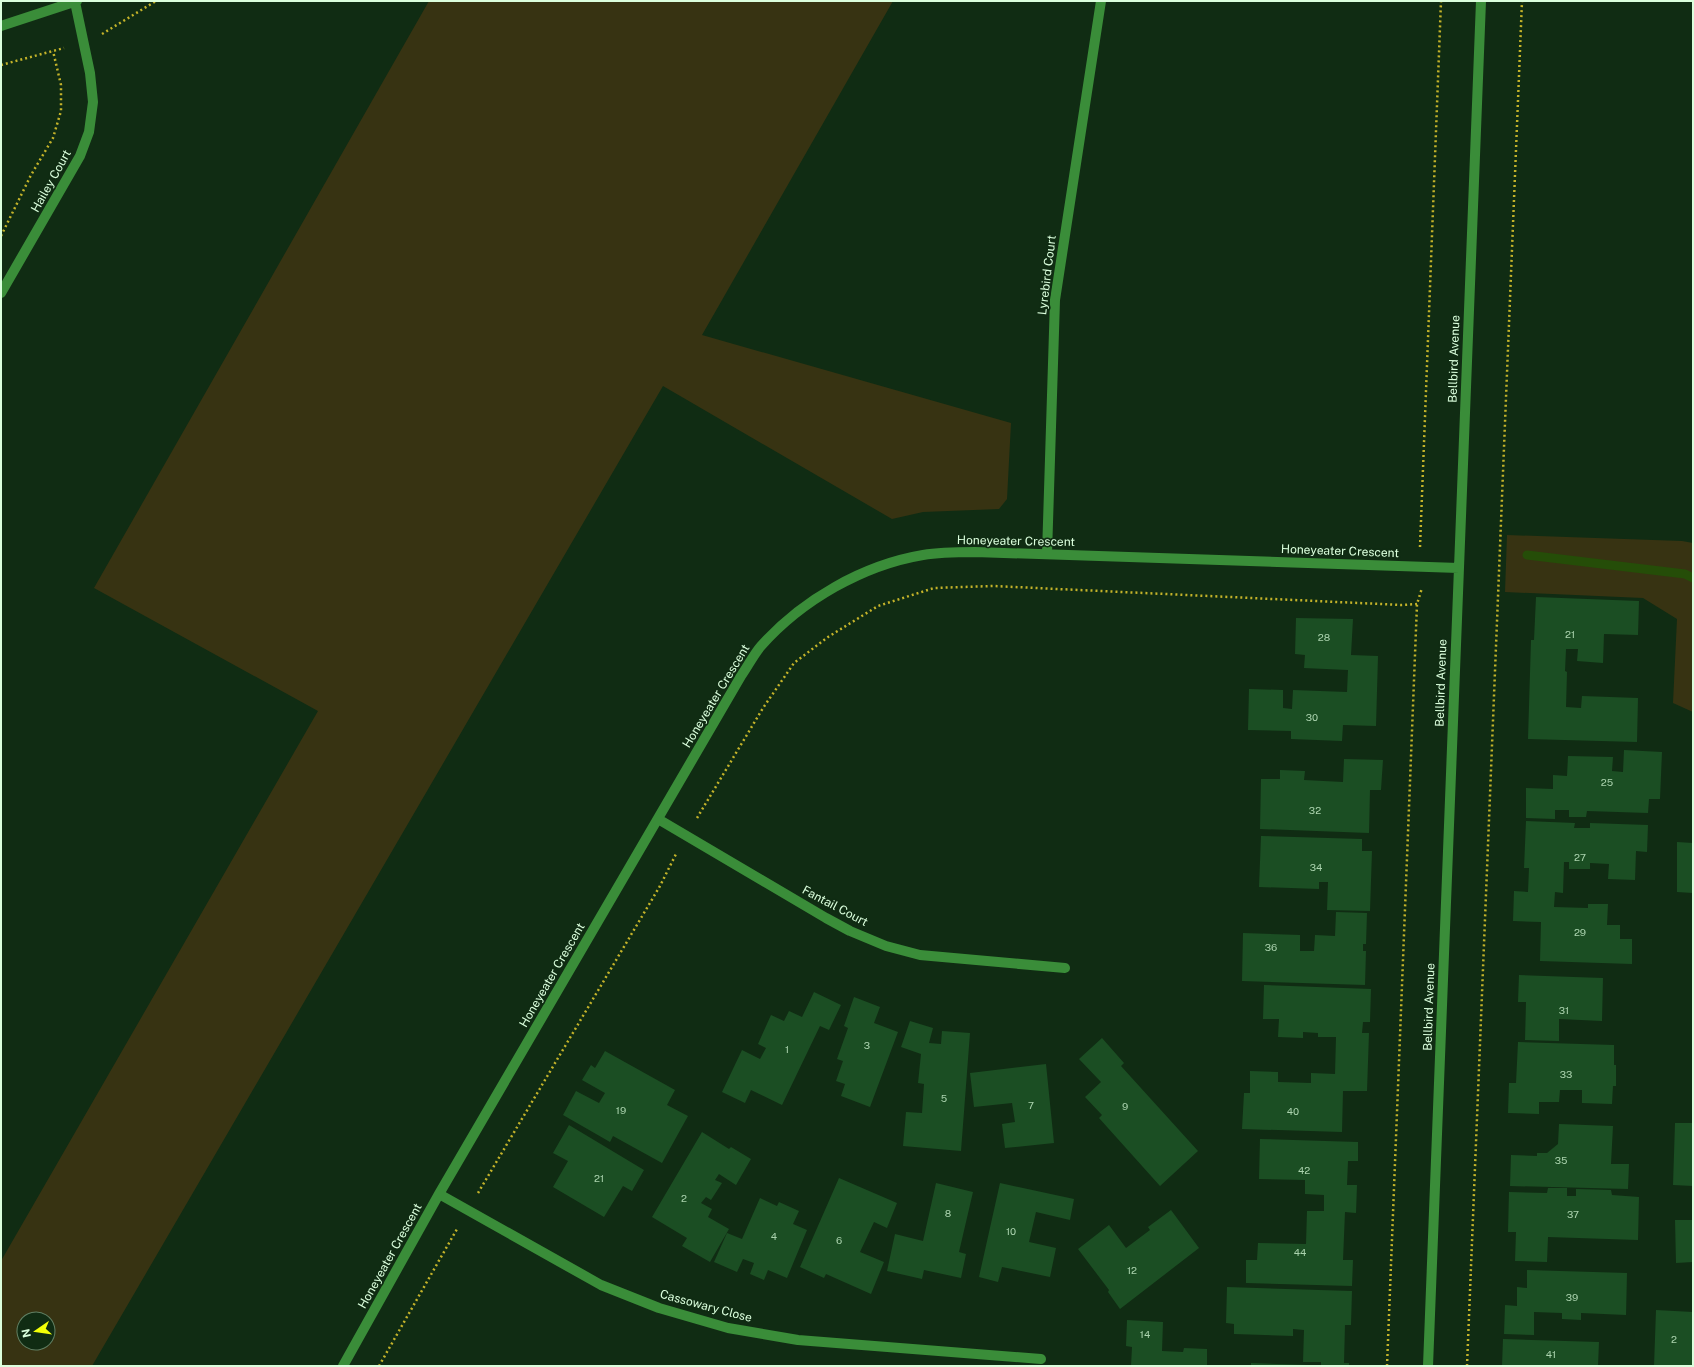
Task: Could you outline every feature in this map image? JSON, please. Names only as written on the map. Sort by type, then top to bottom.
[{"type":"street","name":"Lyrebird Court","points":[[1047,554],[1055,300],[1101,1]]},
{"type":"street","name":"Bellbird Avenue","points":[[1428,1366],[1481,1]]},
{"type":"street","points":[[1,26],[76,2]]},
{"type":"street","name":"Hailey Court","points":[[1,292],[80,156],[89,132],[93,102],[90,72],[76,2]]},
{"type":"street","name":"Honeyeater Crescent","points":[[342,1366],[439,1194],[741,676],[761,646],[784,624],[811,602],[868,571],[898,560],[924,554],[975,552],[1459,568]]},
{"type":"street","name":"Fantail Court","points":[[658,819],[686,837],[850,931],[886,946],[920,955],[1065,968]]},
{"type":"street","name":"Cassowary Close","points":[[439,1194],[601,1285],[659,1308],[728,1328],[798,1340],[1041,1359]]},
{"type":"path","points":[[1387,1366],[1417,604],[1422,592],[1423,567],[1420,544],[1441,1]]},
{"type":"path","points":[[1468,1366],[1522,1]]},
{"type":"path","points":[[1,236],[31,175],[53,138],[61,111],[61,85],[53,51]]},
{"type":"path","points":[[379,1366],[467,1211],[660,886],[686,837],[763,708],[794,664],[828,637],[878,606],[934,588],[993,586],[1402,605],[1417,604]]},
{"type":"shaded area","points":[[429,1],[893,1],[702,335],[1011,423],[1007,499],[999,509],[923,512],[892,519],[663,386],[92,1366],[1,1366],[1,1261],[318,711],[94,588]]},
{"type":"shaded area","points":[[1507,535],[1682,541],[1693,543],[1693,712],[1673,703],[1677,619],[1643,598],[1505,592]]},
{"type":"building","points":[[1536,597],[1639,601],[1638,635],[1604,634],[1603,663],[1577,661],[1578,649],[1566,649],[1565,671],[1567,672],[1566,707],[1581,708],[1582,696],[1638,698],[1637,742],[1528,739],[1531,640],[1534,640]]},
{"type":"building","points":[[1296,618],[1353,619],[1351,655],[1378,656],[1376,726],[1343,725],[1342,741],[1291,739],[1291,731],[1248,730],[1249,689],[1283,690],[1283,708],[1292,709],[1293,690],[1347,692],[1348,670],[1304,668],[1305,655],[1295,654]]},
{"type":"building","points":[[1624,750],[1662,752],[1660,799],[1649,799],[1648,813],[1587,811],[1586,817],[1569,817],[1569,810],[1555,810],[1555,819],[1526,818],[1526,788],[1553,789],[1553,775],[1567,776],[1568,756],[1613,757],[1612,771],[1623,772]]},
{"type":"building","points":[[1344,759],[1383,760],[1381,790],[1370,790],[1369,833],[1260,829],[1261,779],[1280,779],[1280,770],[1305,771],[1304,780],[1343,782]]},
{"type":"building","points":[[1526,821],[1575,823],[1574,828],[1590,828],[1590,823],[1648,825],[1647,852],[1636,851],[1635,880],[1608,879],[1609,864],[1590,863],[1590,869],[1569,869],[1569,862],[1564,862],[1563,893],[1555,892],[1554,907],[1588,908],[1588,904],[1608,904],[1607,925],[1620,925],[1620,939],[1632,939],[1632,964],[1540,961],[1541,922],[1513,921],[1514,891],[1528,892],[1529,868],[1524,868]]},
{"type":"building","points":[[1261,836],[1362,839],[1362,851],[1372,851],[1370,911],[1327,910],[1328,882],[1319,882],[1319,889],[1259,887]]},
{"type":"building","points":[[1677,842],[1693,843],[1693,893],[1677,892]]},
{"type":"building","points":[[1336,912],[1367,913],[1366,944],[1363,944],[1363,951],[1366,951],[1365,985],[1242,981],[1243,933],[1300,935],[1300,951],[1314,951],[1315,935],[1335,936]]},
{"type":"building","points":[[1519,975],[1603,978],[1602,1021],[1559,1019],[1559,1041],[1525,1040],[1526,1002],[1518,1002]]},
{"type":"building","points":[[1264,985],[1371,989],[1370,1022],[1363,1022],[1362,1033],[1369,1033],[1367,1091],[1343,1091],[1342,1132],[1242,1129],[1244,1093],[1250,1093],[1250,1071],[1278,1072],[1278,1082],[1311,1083],[1311,1073],[1335,1074],[1336,1037],[1318,1037],[1318,1033],[1303,1032],[1303,1038],[1278,1037],[1279,1019],[1263,1019]]},
{"type":"building","points":[[814,992],[841,1005],[829,1030],[820,1026],[782,1105],[751,1090],[745,1103],[722,1092],[742,1050],[760,1059],[766,1048],[758,1044],[771,1015],[784,1021],[789,1011],[802,1017]]},
{"type":"building","points":[[854,997],[880,1007],[874,1023],[898,1032],[870,1107],[841,1096],[845,1084],[836,1081],[843,1061],[837,1059],[848,1028],[844,1026]]},
{"type":"building","points":[[910,1021],[933,1028],[929,1043],[941,1044],[942,1031],[970,1033],[961,1151],[903,1146],[906,1112],[922,1113],[924,1084],[918,1083],[921,1054],[901,1047]]},
{"type":"building","points":[[1102,1038],[1124,1063],[1121,1066],[1198,1151],[1160,1186],[1099,1118],[1102,1115],[1085,1097],[1101,1082],[1079,1059]]},
{"type":"building","points":[[1518,1042],[1614,1045],[1616,1086],[1613,1086],[1612,1104],[1582,1103],[1582,1090],[1560,1090],[1559,1102],[1539,1102],[1539,1114],[1508,1113],[1509,1083],[1516,1083]]},
{"type":"building","points":[[605,1051],[675,1090],[667,1105],[688,1116],[662,1163],[613,1136],[610,1142],[563,1115],[576,1091],[599,1103],[605,1093],[582,1080],[591,1065],[595,1068]]},
{"type":"building","points":[[1046,1064],[1054,1143],[1005,1148],[1002,1124],[1015,1122],[1012,1103],[974,1107],[970,1073]]},
{"type":"building","points":[[1675,1123],[1693,1123],[1693,1186],[1673,1185]]},
{"type":"building","points":[[1559,1124],[1613,1126],[1611,1164],[1629,1164],[1628,1189],[1510,1186],[1511,1155],[1537,1156],[1537,1153],[1547,1153],[1558,1144]]},
{"type":"building","points":[[569,1125],[644,1170],[632,1191],[623,1186],[604,1217],[553,1187],[568,1161],[553,1153]]},
{"type":"building","points":[[702,1132],[729,1149],[731,1147],[751,1159],[736,1185],[719,1174],[715,1180],[722,1183],[711,1200],[706,1197],[701,1203],[712,1209],[708,1217],[729,1229],[710,1262],[682,1246],[687,1238],[652,1217]]},
{"type":"building","points":[[1260,1139],[1358,1142],[1358,1161],[1348,1161],[1347,1185],[1357,1185],[1356,1213],[1345,1212],[1343,1260],[1353,1260],[1352,1286],[1246,1283],[1246,1260],[1257,1260],[1258,1243],[1306,1244],[1307,1211],[1324,1211],[1324,1195],[1305,1194],[1305,1180],[1259,1179]]},
{"type":"building","points":[[839,1178],[897,1203],[887,1228],[874,1222],[860,1252],[884,1262],[871,1294],[826,1274],[824,1278],[800,1267]]},
{"type":"building","points":[[936,1183],[973,1192],[959,1252],[966,1254],[961,1278],[924,1270],[922,1279],[887,1271],[895,1234],[923,1241]]},
{"type":"building","points":[[1000,1183],[1074,1199],[1070,1220],[1036,1212],[1029,1242],[1056,1248],[1050,1277],[1002,1267],[998,1282],[979,1277]]},
{"type":"building","points":[[1548,1188],[1567,1188],[1567,1196],[1576,1196],[1576,1189],[1611,1190],[1612,1195],[1639,1197],[1638,1240],[1548,1237],[1547,1262],[1515,1261],[1516,1232],[1508,1232],[1509,1192],[1547,1193]]},
{"type":"building","points":[[760,1198],[777,1206],[779,1202],[799,1211],[793,1224],[807,1230],[787,1278],[768,1270],[764,1280],[750,1274],[754,1263],[743,1259],[737,1272],[714,1262],[727,1233],[742,1239]]},
{"type":"building","points":[[1171,1210],[1199,1248],[1120,1309],[1108,1292],[1109,1290],[1078,1249],[1109,1225],[1126,1248],[1150,1230],[1148,1227]]},
{"type":"building","points":[[1675,1220],[1693,1220],[1693,1262],[1676,1263]]},
{"type":"building","points":[[1527,1270],[1627,1273],[1626,1315],[1581,1313],[1581,1320],[1562,1319],[1562,1313],[1534,1312],[1534,1335],[1504,1334],[1505,1305],[1517,1306],[1517,1287],[1527,1288]]},
{"type":"building","points":[[1227,1287],[1352,1291],[1351,1325],[1345,1325],[1344,1363],[1349,1363],[1349,1366],[1321,1366],[1321,1362],[1303,1362],[1304,1330],[1293,1329],[1293,1336],[1234,1334],[1234,1324],[1226,1323]]},
{"type":"building","points":[[1656,1310],[1693,1312],[1693,1366],[1654,1366]]},
{"type":"building","points":[[1127,1320],[1163,1322],[1162,1351],[1183,1352],[1184,1348],[1207,1349],[1207,1366],[1131,1366],[1132,1347],[1126,1346]]},
{"type":"building","points":[[1503,1339],[1599,1342],[1598,1366],[1502,1366]]},
{"type":"building","points":[[1251,1363],[1310,1365],[1310,1366],[1251,1366]]},
{"type":"waterway","points":[[1527,555],[1685,574],[1693,578]]}]
